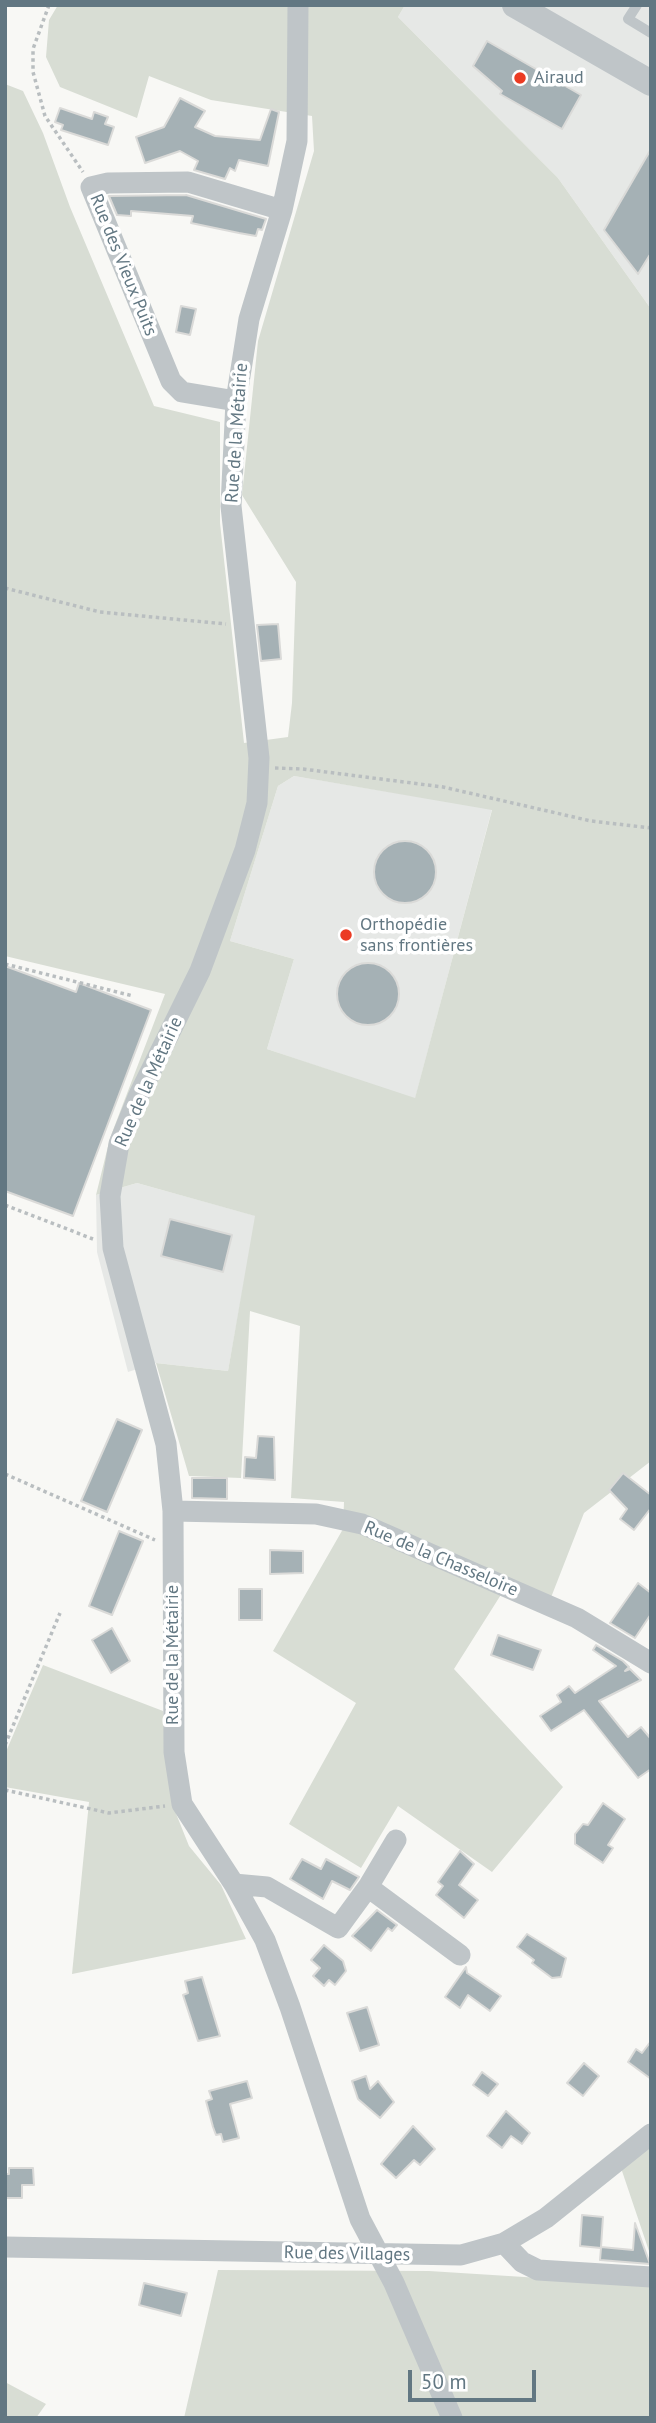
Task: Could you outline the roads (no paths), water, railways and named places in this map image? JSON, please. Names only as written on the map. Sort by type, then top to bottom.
[{"type":"street","name":"Rue de la Métairie","points":[[298,5],[297,141],[282,210],[249,319],[236,401],[231,506],[259,769],[257,803],[245,850],[200,971],[138,1097],[119,1144],[110,1196],[113,1237],[166,1444],[173,1511],[172,1715],[174,1752],[182,1804],[234,1884],[265,1940],[290,2007],[359,2220],[380,2255],[452,2418]]},
{"type":"street","points":[[515,5],[646,77]]},
{"type":"street","name":"Rue des Vieux Puits","points":[[236,401],[199,397],[182,392],[171,381],[116,254],[91,187],[108,183],[188,182],[282,210]]},
{"type":"street","name":"Rue de la Chasseloire","points":[[173,1511],[316,1514],[362,1524],[577,1618],[651,1663]]},
{"type":"street","points":[[234,1884],[267,1887],[338,1928],[396,1840]]},
{"type":"street","points":[[368,1886],[460,1955]]},
{"type":"street","name":"Rue des Villages","points":[[5,2247],[461,2255],[504,2243],[546,2218],[651,2134]]},
{"type":"street","points":[[504,2243],[522,2262],[538,2270],[651,2277]]},
{"type":"lane","points":[[636,5],[628,19],[651,33]]},
{"type":"place","name":"Airaud","points":[[520,78]]},
{"type":"place","name":"Orthopédie sans frontières","points":[[346,935]]}]
